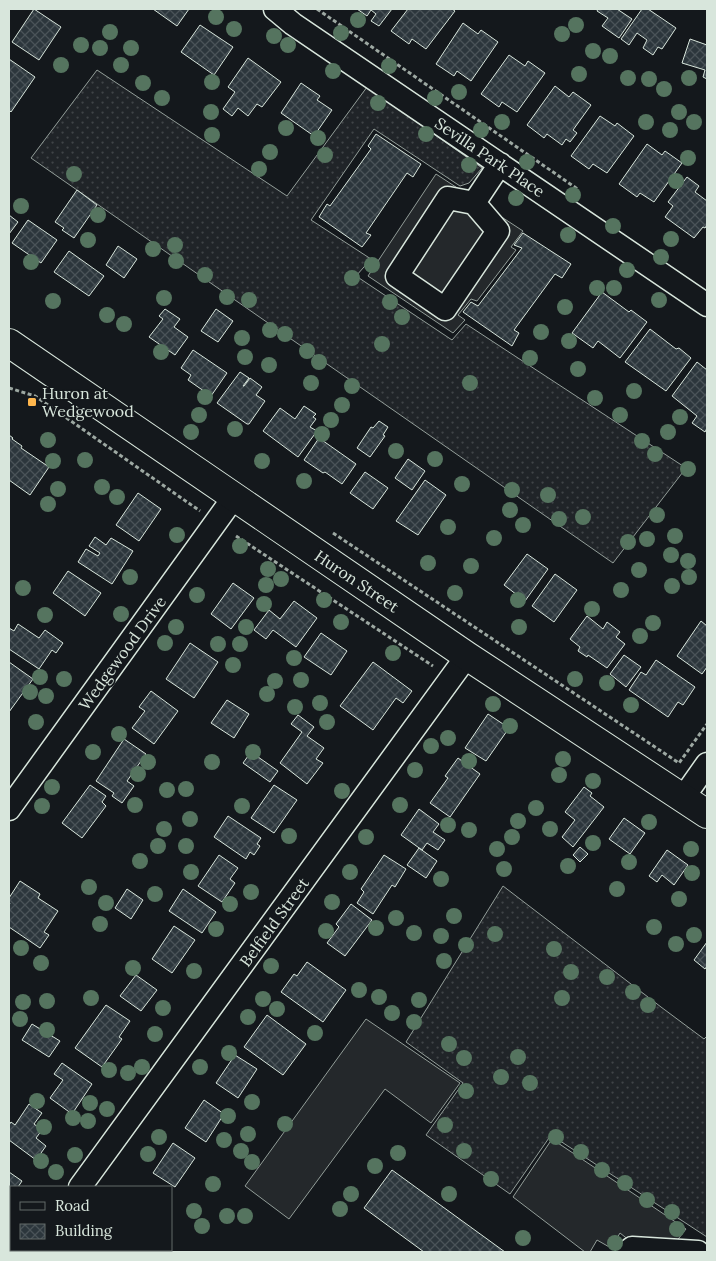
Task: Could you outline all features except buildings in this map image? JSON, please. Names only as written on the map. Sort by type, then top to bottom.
[{"type":"main road","name":"Huron Street","points":[[9,343],[467,656],[707,814]]},
{"type":"street","name":"Sevilla Park Place","points":[[275,9],[293,24],[707,305]]},
{"type":"street","points":[[474,202],[500,164]]},
{"type":"street","points":[[448,198],[474,202],[498,231],[445,309],[397,276],[448,198]]},
{"type":"street","name":"Wedgewood Drive","points":[[9,809],[234,497]]},
{"type":"street","name":"Belfield Street","points":[[81,1186],[467,656]]},
{"type":"street","points":[[683,798],[707,764]]},
{"type":"street","points":[[627,1252],[632,1248],[698,1252]]},
{"type":"path","points":[[316,9],[585,194]]},
{"type":"path","points":[[9,388],[35,396],[200,512]]},
{"type":"path","points":[[331,532],[679,764],[707,724]]},
{"type":"path","points":[[236,536],[433,666]]},
{"type":"shaded area","points":[[97,70],[287,196],[367,87],[482,168],[469,183],[460,186],[374,129],[311,220],[371,259],[356,276],[452,340],[466,324],[686,468],[613,563],[31,158]]},
{"type":"shaded area","points":[[436,174],[523,231],[511,247],[516,250],[477,301],[471,299],[458,315],[465,320],[453,333],[368,276]]},
{"type":"shaded area","points":[[503,886],[704,1039],[707,1036],[707,1237],[551,1135],[510,1194],[426,1135],[463,1083],[406,1042]]},
{"type":"shaded area","points":[[366,1019],[460,1083],[431,1123],[385,1089],[289,1219],[245,1186]]},
{"type":"shaded area","points":[[552,1139],[686,1229],[668,1252],[644,1252],[620,1233],[611,1248],[597,1240],[590,1252],[585,1252],[513,1197]]},
{"type":"place","name":"Huron at Wedgewood","points":[[32,402]]}]
